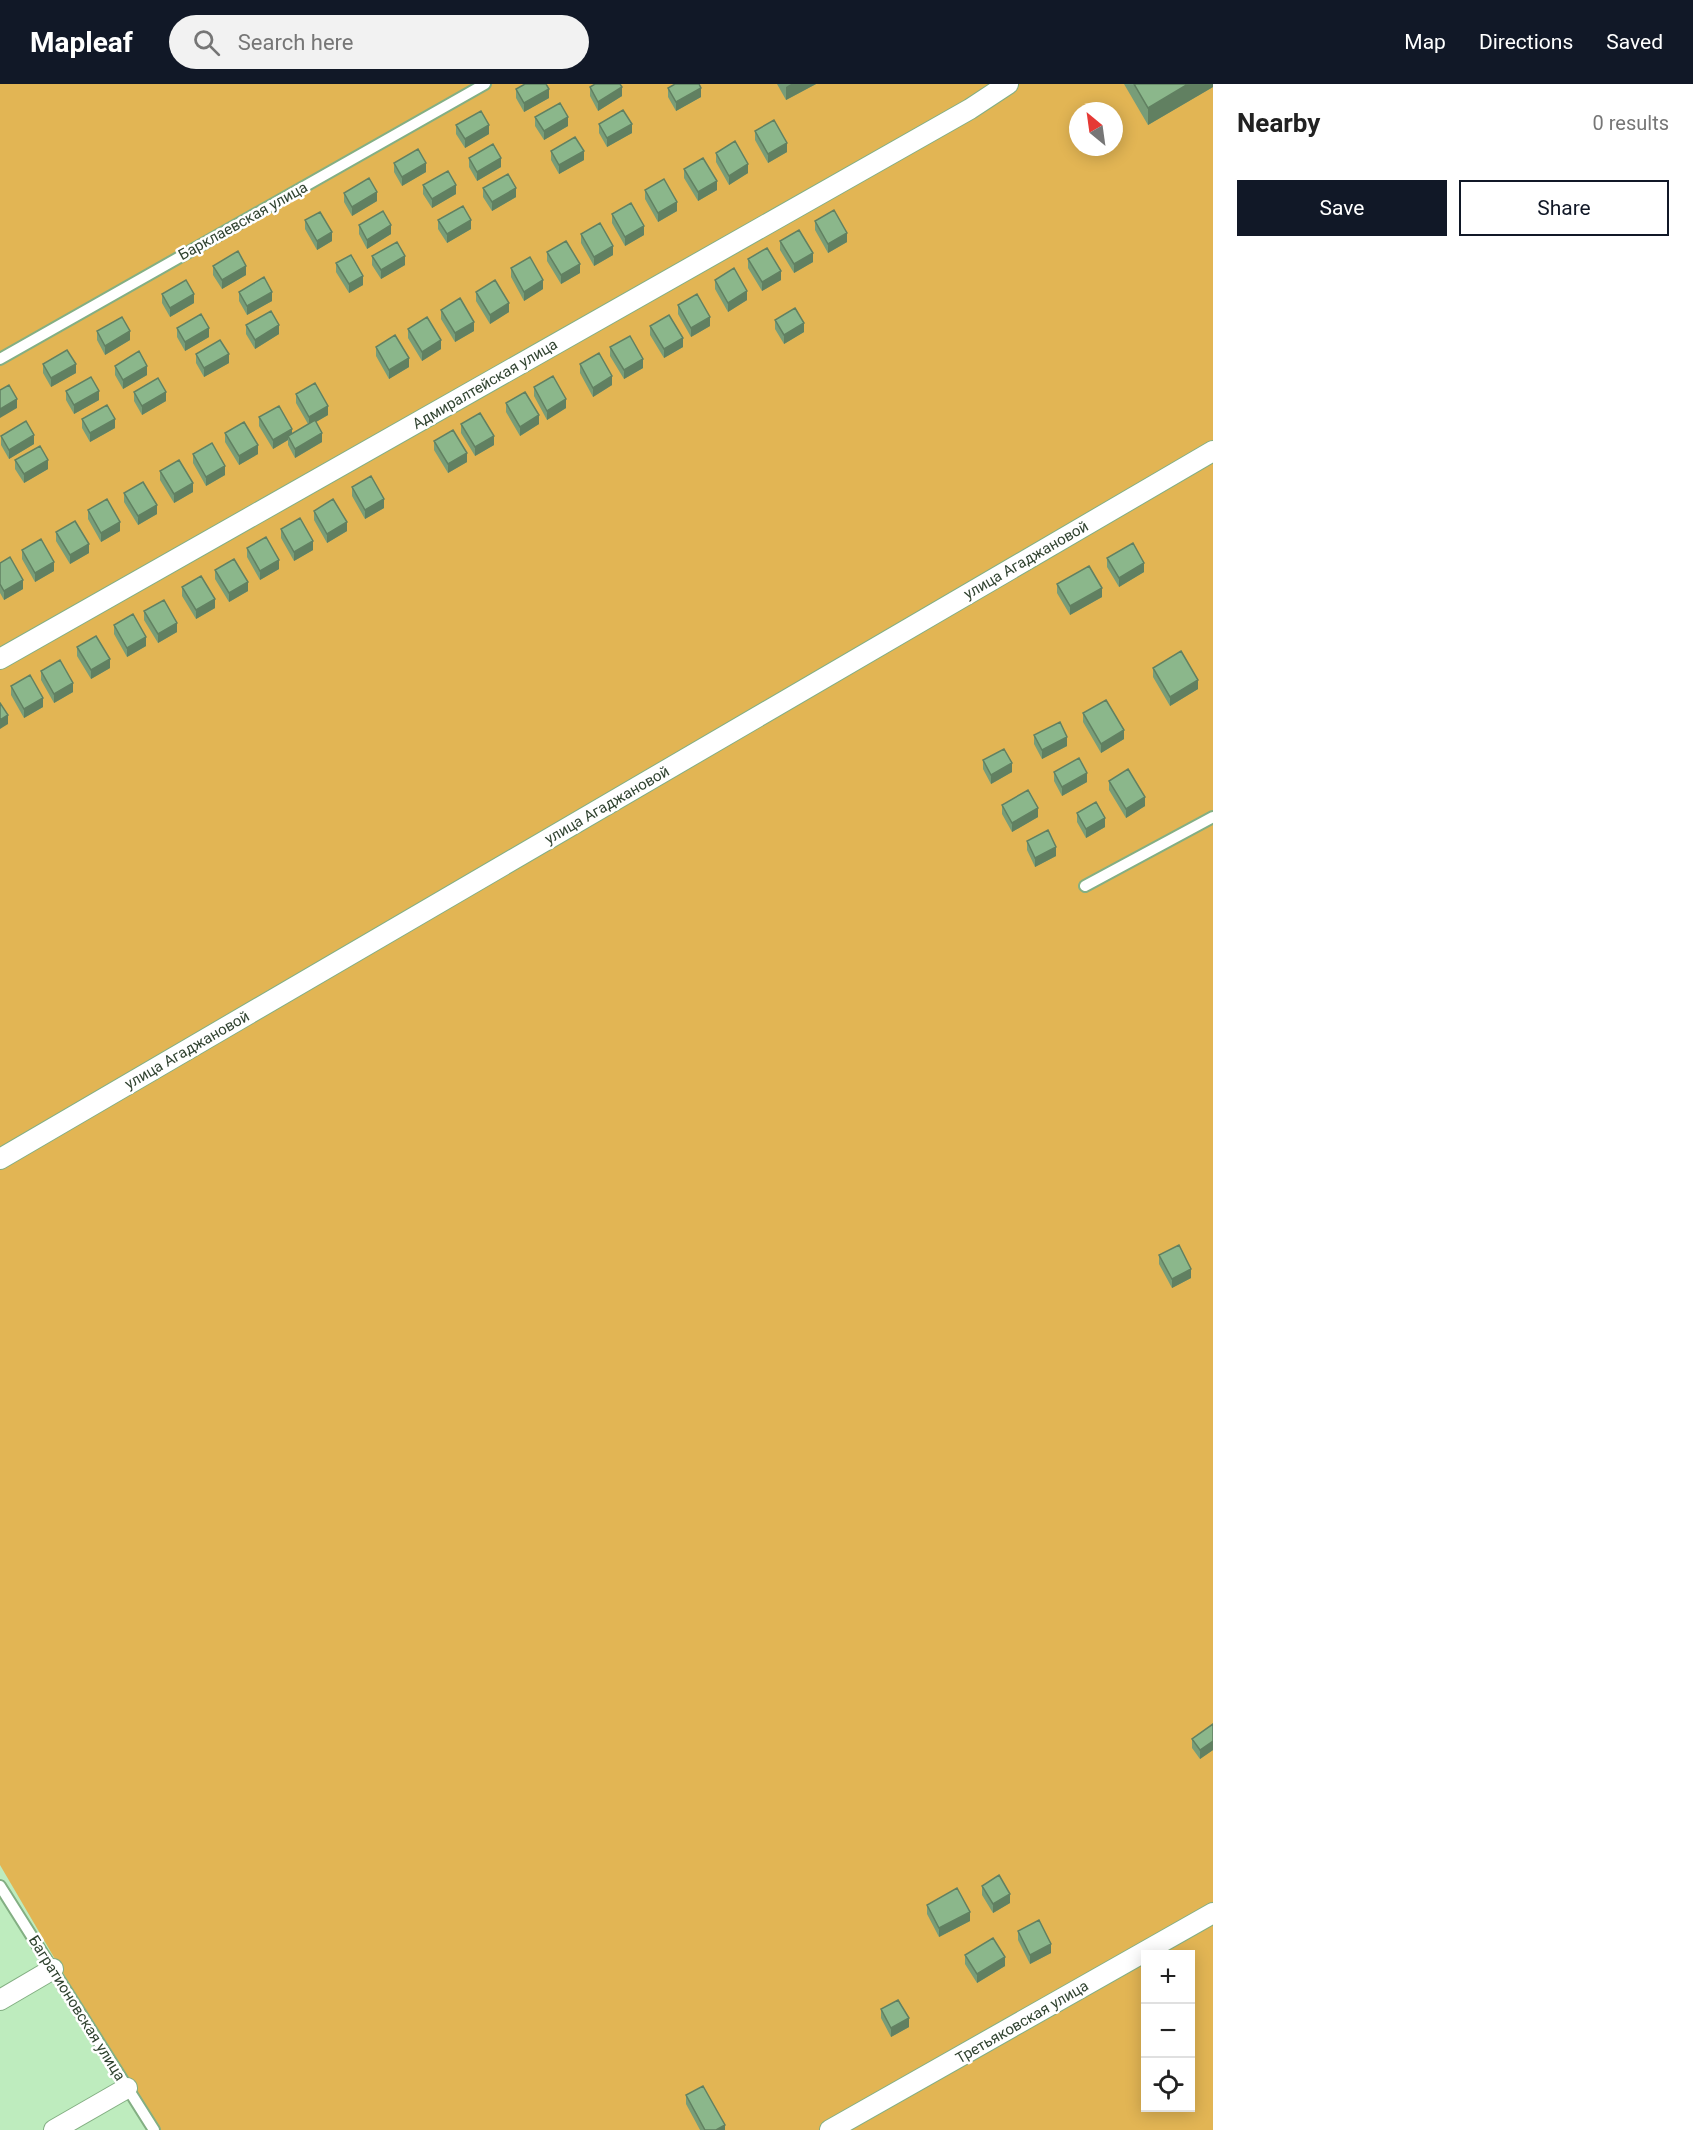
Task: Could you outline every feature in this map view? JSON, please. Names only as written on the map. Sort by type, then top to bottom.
[{"type":"street","name":"Адмиралтейская улица","points":[[0,658],[970,109],[1008,84]]},
{"type":"street","name":"улица Агаджановой","points":[[0,1159],[1213,451]]},
{"type":"street","name":"Третьяковская улица","points":[[830,2130],[1213,1913]]},
{"type":"street","points":[[0,2000],[52,1969]]},
{"type":"street","points":[[54,2130],[127,2088]]},
{"type":"lane","name":"Барклаевская улица","points":[[0,358],[485,84]]},
{"type":"lane","points":[[1086,886],[1213,817]]},
{"type":"lane","name":"Багратионовская улица","points":[[0,1886],[154,2130]]},
{"type":"shaded area","points":[[0,84],[1213,84],[1213,2130],[155,2130],[0,1865]]},
{"type":"building","points":[[525,84],[546,84],[549,89],[524,103],[516,89]]},
{"type":"building","points":[[595,84],[620,84],[622,87],[598,102],[590,87]]},
{"type":"building","points":[[675,84],[699,84],[701,88],[676,102],[668,88]]},
{"type":"building","points":[[1134,84],[1188,84],[1148,108]]},
{"type":"building","points":[[560,103],[568,117],[544,131],[535,117]]},
{"type":"building","points":[[623,110],[632,124],[607,138],[599,124]]},
{"type":"building","points":[[481,111],[489,125],[465,139],[456,125]]},
{"type":"building","points":[[774,120],[787,143],[768,154],[755,131]]},
{"type":"building","points":[[575,137],[584,151],[559,165],[551,151]]},
{"type":"building","points":[[735,141],[748,164],[729,176],[716,153]]},
{"type":"building","points":[[493,144],[501,158],[477,172],[469,158]]},
{"type":"building","points":[[418,149],[426,163],[402,177],[394,163]]},
{"type":"building","points":[[703,158],[717,181],[698,192],[684,169]]},
{"type":"building","points":[[448,171],[456,185],[432,199],[423,185]]},
{"type":"building","points":[[508,174],[516,188],[492,202],[483,188]]},
{"type":"building","points":[[369,178],[377,192],[352,207],[344,193]]},
{"type":"building","points":[[664,179],[677,202],[658,213],[645,190]]},
{"type":"building","points":[[631,203],[644,226],[625,237],[612,214]]},
{"type":"building","points":[[463,206],[471,220],[447,234],[438,220]]},
{"type":"building","points":[[834,210],[847,233],[828,244],[815,221]]},
{"type":"building","points":[[383,211],[391,225],[367,240],[359,225]]},
{"type":"building","points":[[320,212],[332,232],[317,241],[305,220]]},
{"type":"building","points":[[600,223],[613,246],[594,257],[581,234]]},
{"type":"building","points":[[799,230],[813,253],[794,264],[780,241]]},
{"type":"building","points":[[566,241],[580,264],[561,275],[547,252]]},
{"type":"building","points":[[397,242],[405,256],[381,270],[372,256]]},
{"type":"building","points":[[767,248],[781,271],[762,282],[748,259]]},
{"type":"building","points":[[238,251],[246,266],[222,280],[213,266]]},
{"type":"building","points":[[351,255],[363,276],[349,284],[336,263]]},
{"type":"building","points":[[530,257],[543,280],[524,292],[511,268]]},
{"type":"building","points":[[734,268],[747,291],[728,303],[715,280]]},
{"type":"building","points":[[264,277],[272,292],[247,306],[239,292]]},
{"type":"building","points":[[186,280],[194,294],[170,308],[162,294]]},
{"type":"building","points":[[495,280],[509,303],[490,315],[476,292]]},
{"type":"building","points":[[697,294],[710,317],[691,328],[678,305]]},
{"type":"building","points":[[460,298],[474,322],[455,333],[441,310]]},
{"type":"building","points":[[795,308],[804,323],[784,335],[775,320]]},
{"type":"building","points":[[271,311],[279,325],[255,340],[246,325]]},
{"type":"building","points":[[201,314],[209,328],[185,342],[177,328]]},
{"type":"building","points":[[669,315],[683,338],[664,349],[650,326]]},
{"type":"building","points":[[122,317],[130,331],[105,346],[97,331]]},
{"type":"building","points":[[427,317],[441,340],[422,352],[408,329]]},
{"type":"building","points":[[395,335],[409,358],[389,370],[376,347]]},
{"type":"building","points":[[630,336],[643,359],[624,370],[610,347]]},
{"type":"building","points":[[220,340],[229,354],[204,368],[196,354]]},
{"type":"building","points":[[67,350],[76,364],[51,378],[43,364]]},
{"type":"building","points":[[139,351],[147,366],[123,380],[115,366]]},
{"type":"building","points":[[599,353],[612,376],[593,388],[580,364]]},
{"type":"building","points":[[553,376],[566,399],[547,411],[534,387]]},
{"type":"building","points":[[91,377],[99,391],[74,405],[66,391]]},
{"type":"building","points":[[158,378],[166,392],[142,406],[134,392]]},
{"type":"building","points":[[315,383],[328,406],[309,417],[296,394]]},
{"type":"building","points":[[9,385],[17,399],[0,409],[0,390]]},
{"type":"building","points":[[525,392],[539,415],[520,427],[506,403]]},
{"type":"building","points":[[107,405],[115,419],[90,433],[82,419]]},
{"type":"building","points":[[279,406],[292,429],[273,440],[259,417]]},
{"type":"building","points":[[480,413],[494,436],[475,447],[461,424]]},
{"type":"building","points":[[315,420],[322,433],[295,449],[288,436]]},
{"type":"building","points":[[26,421],[34,435],[9,450],[1,436]]},
{"type":"building","points":[[244,422],[258,445],[239,456],[225,433]]},
{"type":"building","points":[[453,430],[467,453],[448,464],[434,441]]},
{"type":"building","points":[[212,443],[225,466],[206,477],[193,454]]},
{"type":"building","points":[[40,446],[48,460],[24,474],[15,460]]},
{"type":"building","points":[[179,460],[193,483],[174,494],[160,471]]},
{"type":"building","points":[[371,476],[384,499],[365,510],[352,487]]},
{"type":"building","points":[[143,482],[157,505],[138,516],[124,493]]},
{"type":"building","points":[[107,499],[120,522],[101,533],[88,510]]},
{"type":"building","points":[[333,499],[347,522],[327,534],[314,511]]},
{"type":"building","points":[[300,518],[313,541],[294,552],[281,529]]},
{"type":"building","points":[[75,521],[89,544],[70,555],[56,532]]},
{"type":"building","points":[[266,537],[279,560],[260,571],[247,548]]},
{"type":"building","points":[[41,539],[54,562],[35,573],[22,550]]},
{"type":"building","points":[[1133,543],[1144,563],[1119,578],[1107,558]]},
{"type":"building","points":[[10,557],[23,580],[4,591],[0,584],[0,563]]},
{"type":"building","points":[[234,559],[248,582],[229,593],[215,570]]},
{"type":"building","points":[[1089,566],[1102,588],[1070,606],[1057,584]]},
{"type":"building","points":[[201,576],[215,599],[196,610],[182,587]]},
{"type":"building","points":[[164,600],[177,623],[158,634],[144,611]]},
{"type":"building","points":[[133,614],[146,637],[127,648],[114,625]]},
{"type":"building","points":[[96,636],[110,659],[91,670],[77,647]]},
{"type":"building","points":[[1181,651],[1198,680],[1170,697],[1153,668]]},
{"type":"building","points":[[60,660],[73,683],[54,694],[41,671]]},
{"type":"building","points":[[30,675],[43,698],[24,709],[11,686]]},
{"type":"building","points":[[1106,700],[1124,730],[1101,744],[1083,713]]},
{"type":"building","points":[[0,703],[8,715],[0,720]]},
{"type":"building","points":[[1060,722],[1067,737],[1042,750],[1034,735]]},
{"type":"building","points":[[1004,749],[1012,763],[991,775],[983,760]]},
{"type":"building","points":[[1079,758],[1087,773],[1062,787],[1054,772]]},
{"type":"building","points":[[1128,769],[1145,797],[1126,809],[1109,781]]},
{"type":"building","points":[[1028,790],[1038,808],[1012,823],[1002,805]]},
{"type":"building","points":[[1096,802],[1105,818],[1086,829],[1077,813]]},
{"type":"building","points":[[1048,830],[1056,847],[1035,858],[1027,841]]},
{"type":"building","points":[[1179,1245],[1191,1269],[1172,1279],[1159,1255]]},
{"type":"building","points":[[1213,1724],[1213,1741],[1200,1750],[1192,1739]]},
{"type":"building","points":[[999,1875],[1010,1894],[993,1904],[982,1886]]},
{"type":"building","points":[[957,1888],[970,1912],[939,1928],[927,1905]]},
{"type":"building","points":[[1039,1920],[1051,1944],[1030,1955],[1018,1931]]},
{"type":"building","points":[[993,1938],[1005,1957],[977,1974],[965,1955]]},
{"type":"building","points":[[898,2000],[909,2018],[891,2028],[881,2009]]},
{"type":"building","points":[[703,2086],[725,2125],[716,2130],[705,2130],[686,2095]]}]
